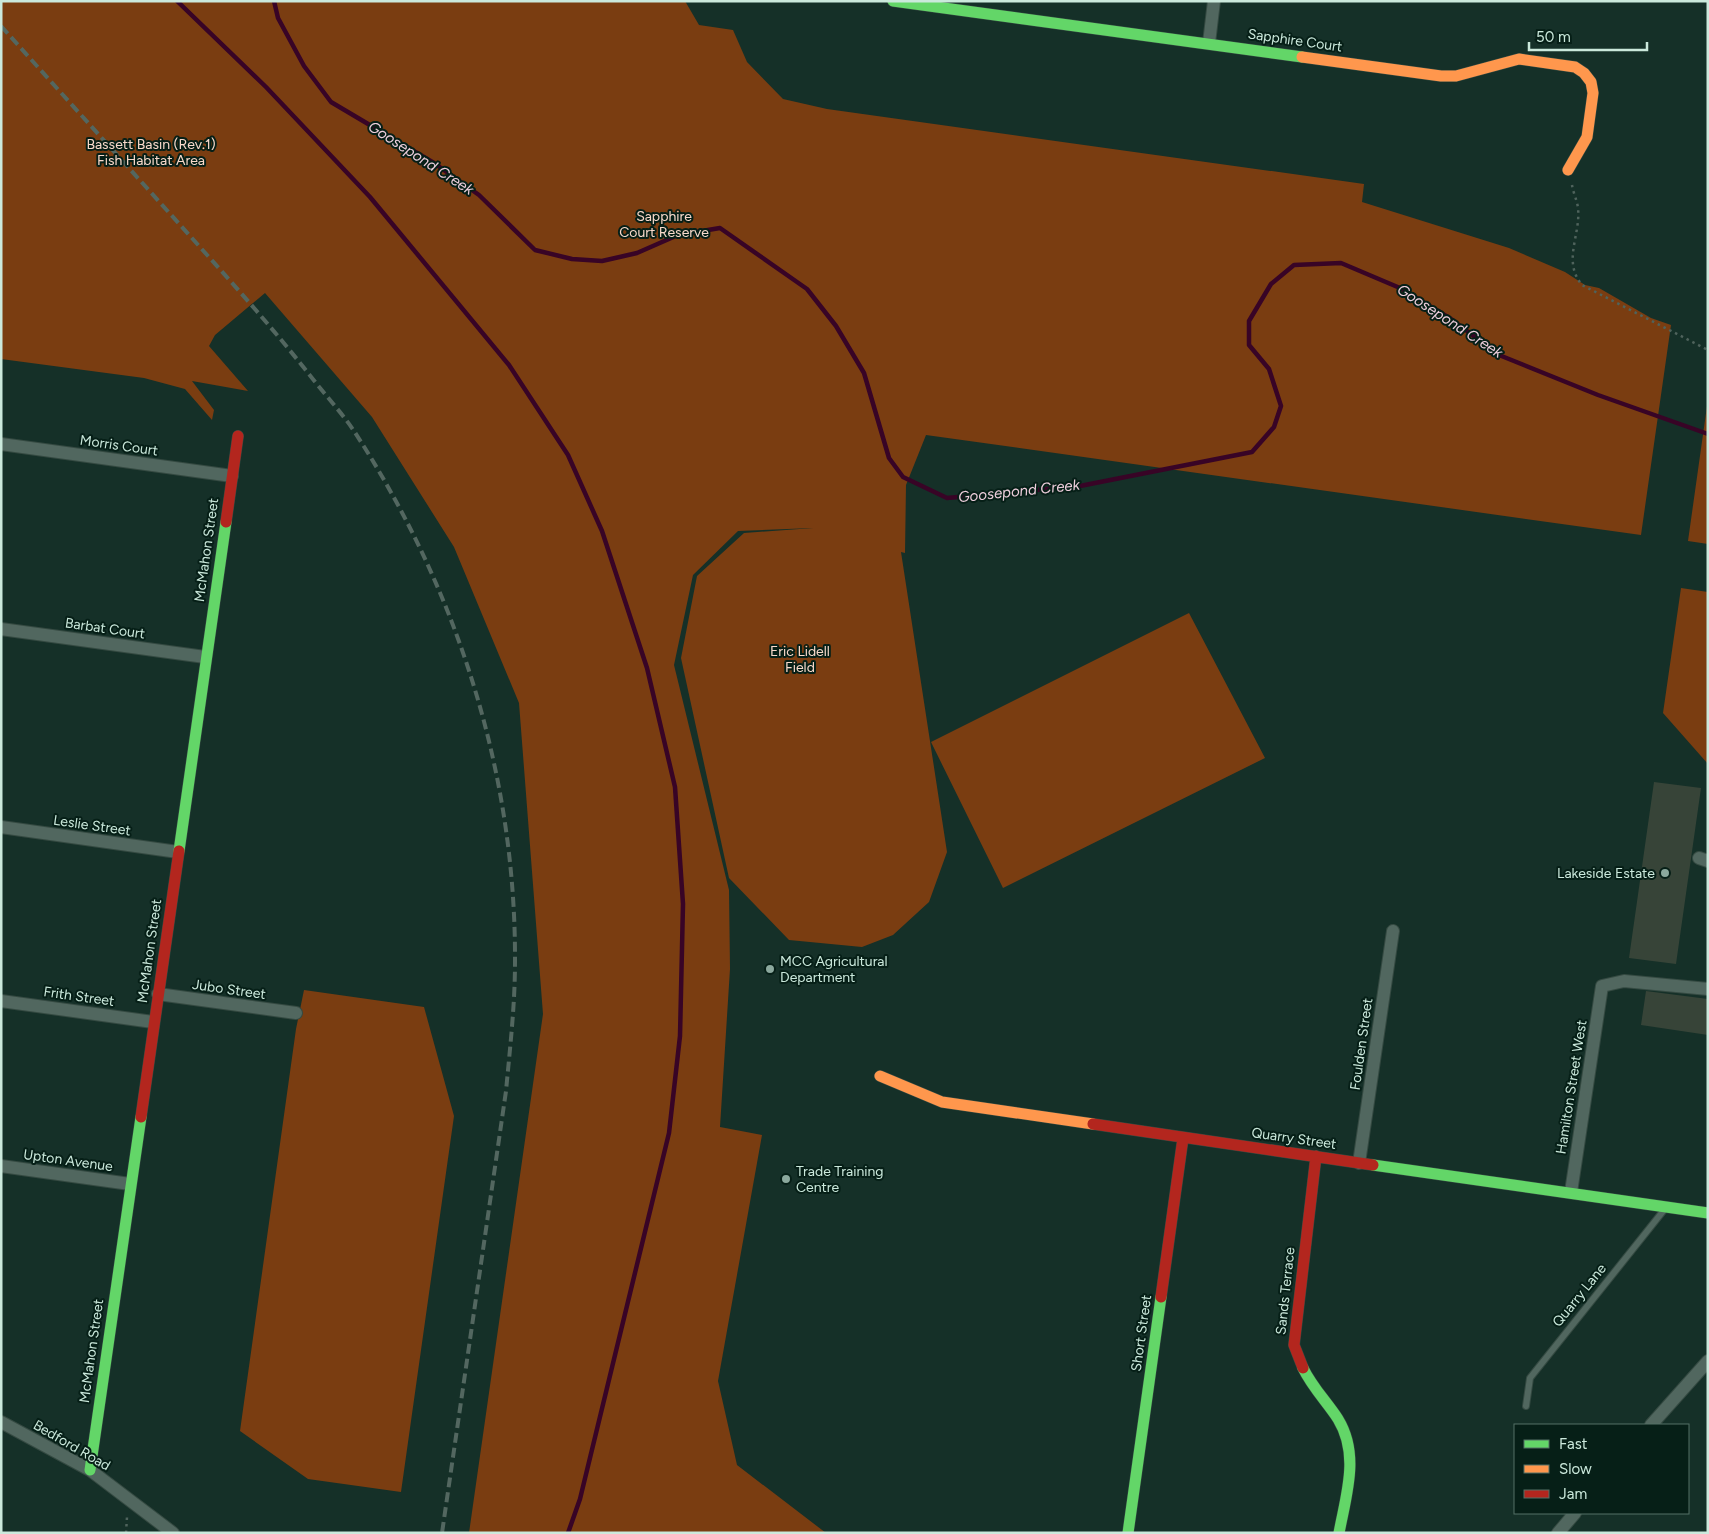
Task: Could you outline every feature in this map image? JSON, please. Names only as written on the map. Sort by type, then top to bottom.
[{"type":"street","name":"Sapphire Court","points":[[893,1],[1440,76],[1456,76],[1519,59],[1575,66],[1591,82],[1593,93],[1587,137],[1568,170]]},
{"type":"street","points":[[1209,43],[1214,1]]},
{"type":"street","name":"McMahon Street","points":[[90,1470],[238,436]]},
{"type":"street","name":"Morris Court","points":[[1,444],[232,476]]},
{"type":"street","name":"Barbat Court","points":[[1,629],[205,657]]},
{"type":"street","name":"Leslie Street","points":[[1,827],[178,852]]},
{"type":"street","name":"Foulden Street","points":[[1359,1162],[1392,930]]},
{"type":"street","name":"Hamilton Street West","points":[[1571,1192],[1602,986],[1624,981],[1708,990]]},
{"type":"street","name":"Jubo Street","points":[[158,994],[296,1013]]},
{"type":"street","name":"Frith Street","points":[[1,1001],[153,1022]]},
{"type":"street","name":"Quarry Street","points":[[880,1076],[942,1102],[1708,1213]]},
{"type":"street","name":"Short Street","points":[[1128,1533],[1183,1138]]},
{"type":"street","name":"Sands Terrace","points":[[1316,1156],[1294,1345],[1303,1372],[1339,1422],[1349,1444],[1350,1462],[1340,1533]]},
{"type":"street","name":"Upton Avenue","points":[[1,1166],[130,1184]]},
{"type":"street","points":[[1653,1424],[1708,1361]]},
{"type":"street","name":"Bedford Road","points":[[1,1422],[90,1470],[173,1533]]},
{"type":"street","points":[[1558,1533],[1574,1514]]},
{"type":"lane","name":"Quarry Lane","points":[[1526,1406],[1530,1378],[1666,1206]]},
{"type":"path","points":[[1568,170],[1578,208],[1572,260],[1576,278],[1582,285],[1708,350]]},
{"type":"green space","points":[[1,1],[685,1],[699,25],[733,30],[747,62],[783,99],[827,109],[1364,184],[1362,202],[1509,248],[1565,272],[1585,285],[1599,288],[1651,318],[1671,325],[1641,535],[926,435],[906,485],[905,553],[901,552],[947,852],[929,902],[893,935],[862,947],[789,940],[729,878],[681,658],[697,576],[744,533],[813,528],[738,531],[693,575],[674,665],[729,890],[730,969],[720,1127],[762,1135],[718,1381],[737,1465],[826,1533],[469,1533],[543,1014],[519,703],[454,547],[372,417],[265,293],[215,335],[209,346],[248,391],[192,381],[214,410],[212,420],[185,389],[144,378],[1,359]]},
{"type":"green space","points":[[1708,399],[1708,544],[1688,541]]},
{"type":"green space","points":[[1681,588],[1708,592],[1708,764],[1663,713]]},
{"type":"green space","points":[[1189,613],[1265,758],[1003,888],[931,742]]},
{"type":"green space","points":[[304,990],[424,1007],[454,1116],[401,1492],[308,1479],[240,1431],[296,1029]]},
{"type":"building","name":"Lakeside Estate","points":[[1654,782],[1701,788],[1676,964],[1629,958]]},
{"type":"building","points":[[1646,991],[1708,999],[1708,1035],[1641,1025]]},
{"type":"waterway","points":[[177,1],[266,87],[370,197],[509,365],[568,455],[602,531],[647,668],[675,787],[683,904],[680,1036],[669,1133],[580,1499],[568,1533]]},
{"type":"waterway","name":"Goosepond Creek","points":[[274,1],[278,18],[304,66],[331,102],[434,163],[479,195],[535,250],[572,259],[602,261],[637,253],[678,235],[720,228],[807,289],[836,326],[864,373],[889,458],[903,477],[947,498],[1080,486],[1252,452],[1274,427],[1281,406],[1269,369],[1249,345],[1249,321],[1271,284],[1294,265],[1341,263],[1400,288],[1451,319],[1499,355],[1598,395],[1708,434]]},
{"type":"railway","points":[[1,26],[248,301],[349,424],[391,491],[423,554],[450,619],[474,685],[492,753],[505,822],[513,891],[515,978],[506,1091],[442,1533]]},
{"type":"traffic: fast","points":[[893,1],[1302,57]]},
{"type":"traffic: fast","points":[[179,851],[226,522]]},
{"type":"traffic: fast","points":[[90,1470],[141,1117]]},
{"type":"traffic: fast","points":[[1373,1165],[1708,1213]]},
{"type":"traffic: fast","points":[[1128,1533],[1161,1297]]},
{"type":"traffic: fast","points":[[1303,1368],[1338,1419],[1345,1433],[1350,1461],[1348,1490],[1339,1533]]},
{"type":"traffic: slow","points":[[1302,57],[1441,76],[1456,76],[1519,59],[1575,67],[1584,73],[1591,82],[1593,93],[1587,137],[1568,170]]},
{"type":"traffic: slow","points":[[880,1076],[942,1102],[1093,1124]]},
{"type":"traffic: jam","points":[[226,522],[238,436]]},
{"type":"traffic: jam","points":[[141,1117],[179,851]]},
{"type":"traffic: jam","points":[[1093,1124],[1373,1165]]},
{"type":"traffic: jam","points":[[1161,1297],[1183,1138]]},
{"type":"traffic: jam","points":[[1303,1368],[1294,1345],[1316,1156]]},
{"type":"place","name":"Lakeside Estate","points":[[1665,873]]},
{"type":"place","name":"MCC Agricultural Department","points":[[770,969]]},
{"type":"place","name":"Trade Training Centre","points":[[786,1179]]},
{"type":"park label","name":"Bassett Basin (Rev.1) Fish Habitat Area","points":[[151,152]]},
{"type":"park label","name":"Sapphire Court Reserve","points":[[664,224]]},
{"type":"park label","name":"Eric Lidell Field","points":[[800,660]]}]
